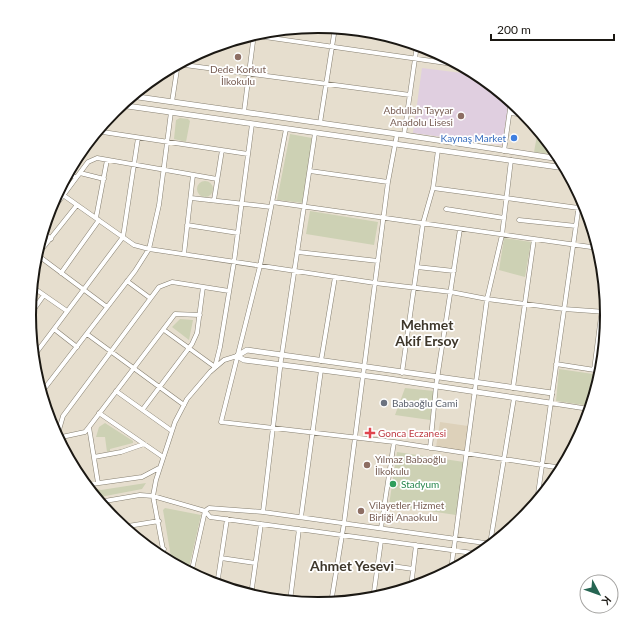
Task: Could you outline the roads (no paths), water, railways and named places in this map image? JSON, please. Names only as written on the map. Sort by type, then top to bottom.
[{"type":"street","points":[[320,123],[335,34]]},
{"type":"street","points":[[267,37],[443,63]]},
{"type":"street","points":[[244,112],[252,41]]},
{"type":"street","points":[[404,135],[417,51]]},
{"type":"street","points":[[187,65],[410,95]]},
{"type":"street","points":[[172,102],[177,71]]},
{"type":"street","points":[[139,97],[552,158]]},
{"type":"street","points":[[129,106],[558,167]]},
{"type":"street","points":[[504,151],[510,110]]},
{"type":"street","points":[[45,387],[87,334],[149,249],[159,205],[171,112]]},
{"type":"street","points":[[510,113],[514,114]]},
{"type":"street","points":[[215,367],[230,291],[252,124]]},
{"type":"street","points":[[286,129],[260,266],[222,422],[394,442],[555,467]]},
{"type":"street","points":[[103,132],[248,154]]},
{"type":"street","points":[[264,512],[281,355],[305,208],[315,133]]},
{"type":"street","points":[[332,596],[356,438],[363,367],[388,182],[397,134]]},
{"type":"street","points":[[38,351],[123,237],[138,138]]},
{"type":"street","points":[[214,200],[222,150]]},
{"type":"street","points":[[402,373],[423,223],[433,188],[438,150]]},
{"type":"street","points":[[217,179],[96,158],[88,162],[63,195],[134,245],[149,249],[375,283],[451,292],[487,299],[564,309],[600,312]]},
{"type":"street","points":[[61,273],[97,219],[107,160]]},
{"type":"street","points":[[452,562],[454,538],[468,454],[487,299],[502,235],[511,160]]},
{"type":"street","points":[[310,171],[388,182]]},
{"type":"street","points":[[80,173],[104,179]]},
{"type":"street","points":[[72,175],[76,178]]},
{"type":"street","points":[[184,254],[193,175]]},
{"type":"street","points":[[433,188],[578,208],[539,490]]},
{"type":"street","points":[[191,198],[271,208]]},
{"type":"street","points":[[272,202],[305,208],[591,247]]},
{"type":"street","points":[[44,247],[78,205]]},
{"type":"street","points":[[446,209],[504,218]]},
{"type":"street","points":[[519,220],[576,226]]},
{"type":"street","points":[[188,225],[238,233]]},
{"type":"street","points":[[430,448],[436,386],[439,378],[460,229]]},
{"type":"street","points":[[47,235],[51,239]]},
{"type":"street","points":[[513,388],[534,239]]},
{"type":"street","points":[[298,252],[378,261]]},
{"type":"street","points":[[41,259],[107,307]]},
{"type":"street","points":[[417,267],[454,270]]},
{"type":"street","points":[[321,361],[335,277]]},
{"type":"street","points":[[127,281],[150,298]]},
{"type":"street","points":[[59,428],[63,416],[159,286],[172,282],[230,291]]},
{"type":"street","points":[[143,409],[189,348],[197,333],[203,287]]},
{"type":"street","points":[[37,290],[67,311]]},
{"type":"street","points":[[36,306],[44,295]]},
{"type":"street","points":[[64,437],[85,432],[175,314],[200,315]]},
{"type":"street","points":[[54,329],[77,347]]},
{"type":"street","points":[[164,330],[215,367]]},
{"type":"street","points":[[87,334],[184,405]]},
{"type":"street","points":[[556,364],[594,370],[598,344]]},
{"type":"street","points":[[165,551],[153,496],[163,457],[172,431],[184,405],[215,367],[224,360],[237,356],[247,350],[552,393]]},
{"type":"street","points":[[237,356],[244,360],[436,386],[584,408]]},
{"type":"street","points":[[301,517],[321,370]]},
{"type":"street","points":[[116,390],[172,431]]},
{"type":"street","points":[[492,536],[514,398]]},
{"type":"street","points":[[99,413],[163,457]]},
{"type":"street","points":[[89,427],[98,483]]},
{"type":"street","points":[[381,528],[394,442]]},
{"type":"street","points":[[94,457],[121,452],[144,444]]},
{"type":"street","points":[[92,484],[142,477],[160,468]]},
{"type":"street","points":[[105,501],[140,495],[153,496],[205,511],[210,517],[469,552]]},
{"type":"street","points":[[192,568],[205,511],[209,508],[264,512],[483,543]]},
{"type":"street","points":[[218,579],[227,519]]},
{"type":"street","points":[[131,526],[159,521]]},
{"type":"street","points":[[252,589],[261,524]]},
{"type":"street","points":[[291,596],[299,529]]},
{"type":"street","points":[[374,592],[381,541]]},
{"type":"street","points":[[412,581],[416,545]]},
{"type":"street","points":[[221,558],[255,563]]},
{"type":"street","points":[[378,564],[413,569]]},
{"type":"place","name":"Dede Korkut İlkokulu","points":[[238,57]]},
{"type":"place","name":"Abdullah Tayyar Anadolu Lisesi","points":[[461,116]]},
{"type":"place","name":"Kaynaş Market","points":[[514,138]]},
{"type":"place","name":"Babaoğlu Cami","points":[[384,403]]},
{"type":"place","name":"Gonca Eczanesi","points":[[370,433]]},
{"type":"place","name":"Yılmaz Babaoğlu İlkokulu","points":[[367,465]]},
{"type":"place","name":"Stadyum","points":[[393,484]]},
{"type":"place","name":"Vilayetler Hizmet Birliği Anaokulu","points":[[361,511]]},
{"type":"district","name":"Mehmet Akif Ersoy","points":[[427,334]]},
{"type":"district","name":"Ahmet Yesevi","points":[[352,566]]}]
